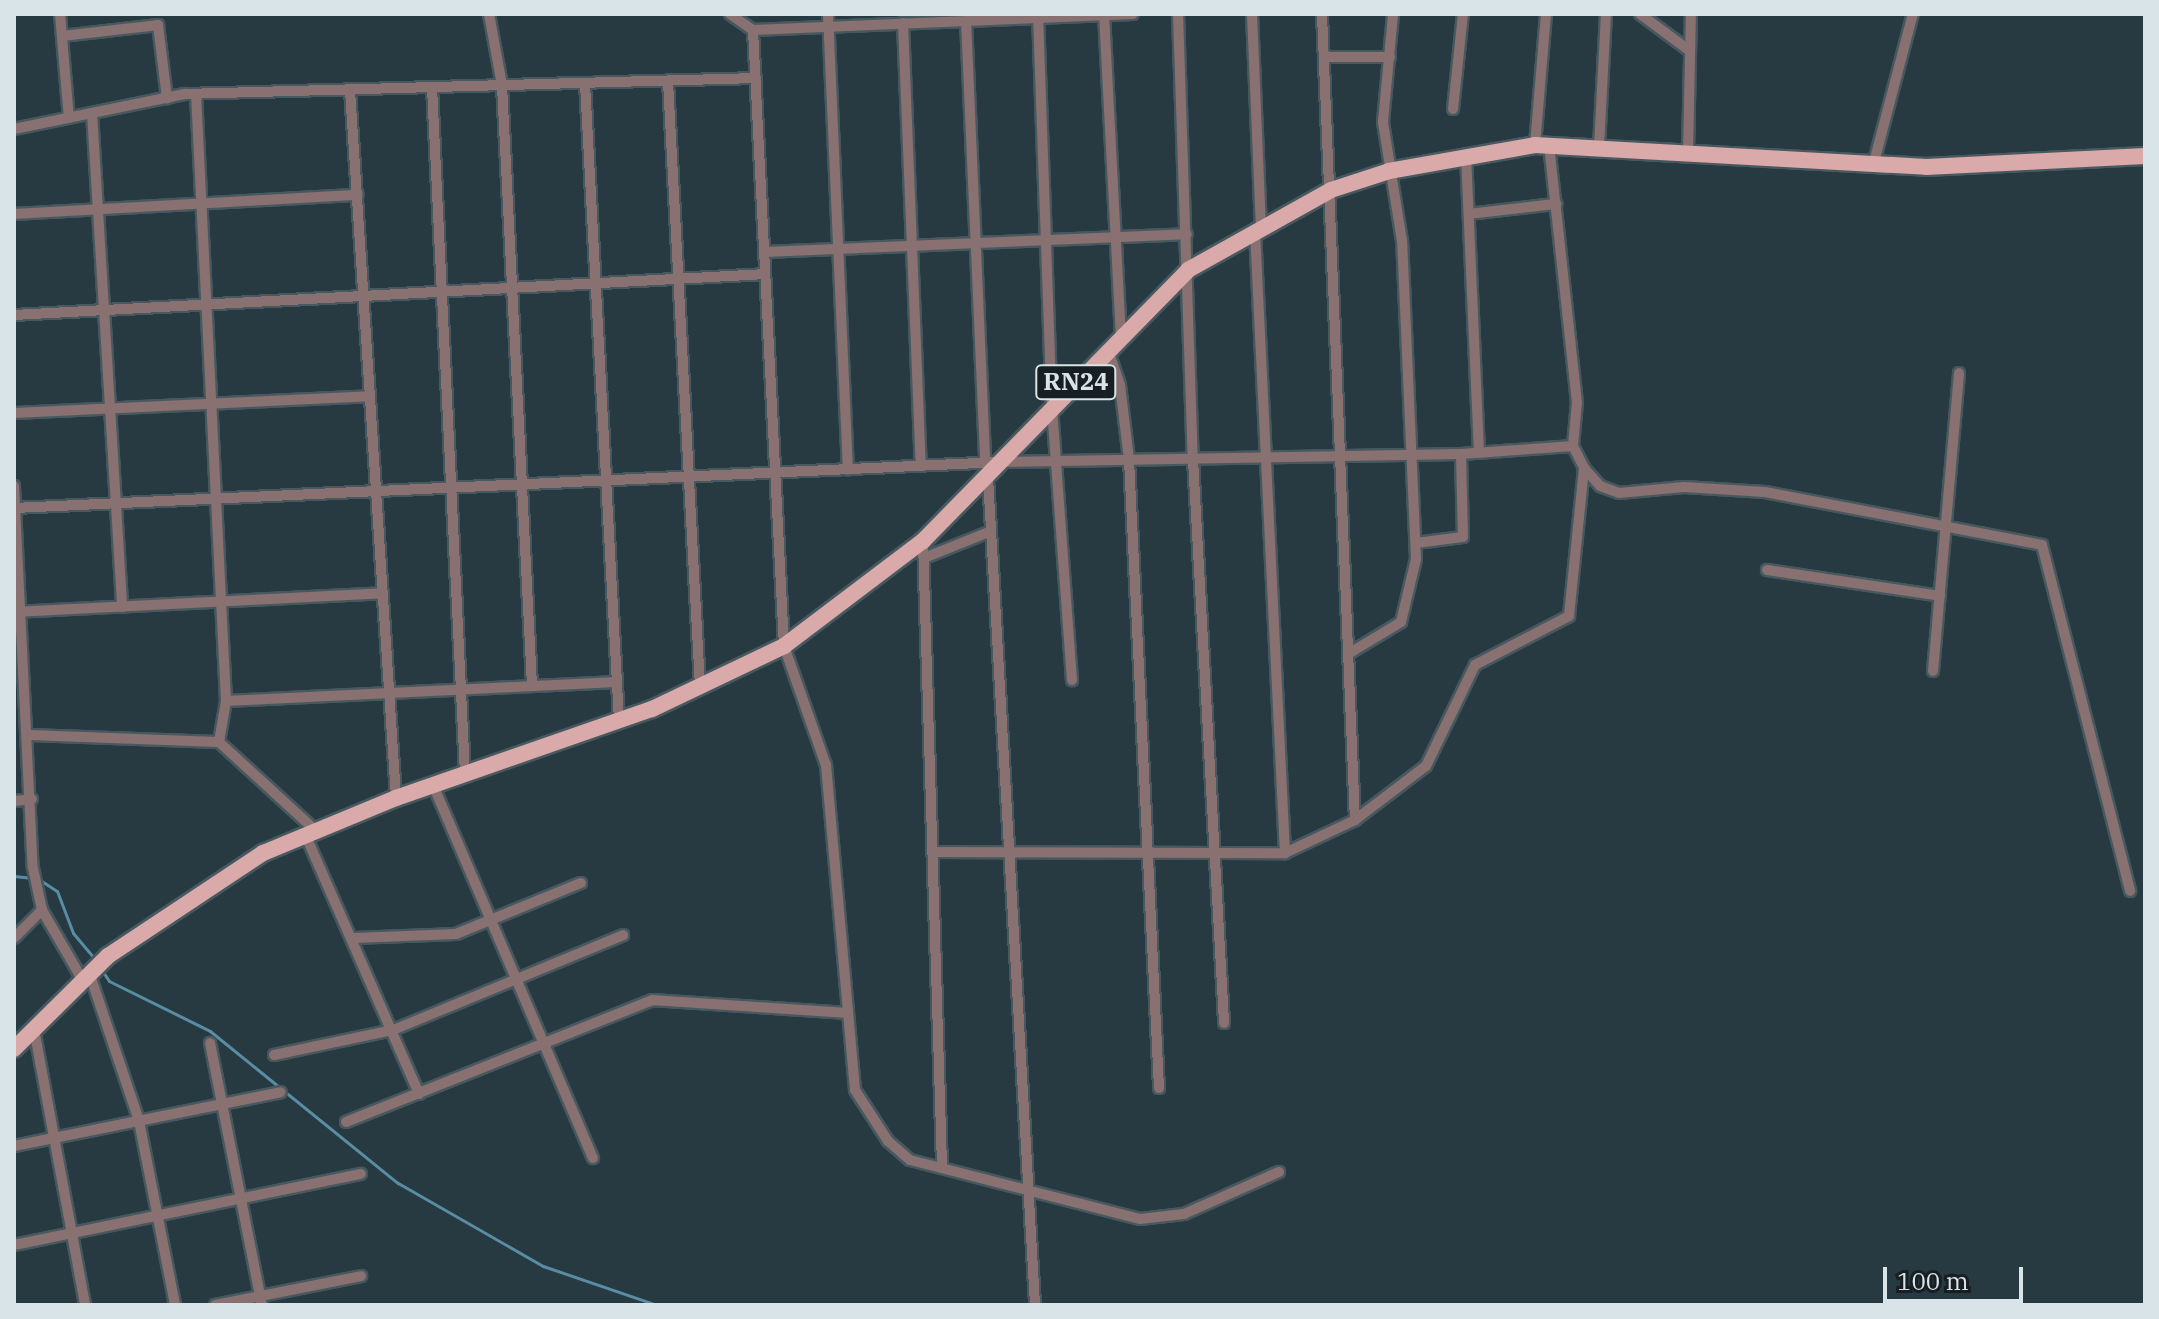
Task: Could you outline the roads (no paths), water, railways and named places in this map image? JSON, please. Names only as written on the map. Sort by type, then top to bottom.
[{"type":"main road","name":"RN24","points":[[14,1049],[94,969],[199,891],[310,832],[396,798],[619,721],[700,688],[784,646],[923,549],[987,470],[1002,462],[1107,348],[1188,270],[1331,190],[1389,171],[1466,155],[1542,145],[1873,166],[2009,166],[2145,156]]},
{"type":"street","points":[[60,14],[69,118]]},
{"type":"street","points":[[489,14],[502,85],[532,686]]},
{"type":"street","points":[[730,14],[753,30],[1133,14]]},
{"type":"street","points":[[828,14],[848,470]]},
{"type":"street","points":[[1178,14],[1193,459],[1218,855],[1224,1023]]},
{"type":"street","points":[[1252,14],[1266,458],[1285,853]]},
{"type":"street","points":[[1322,14],[1355,820]]},
{"type":"street","points":[[1348,654],[1401,622],[1416,543],[1408,455],[1402,241],[1383,122],[1393,14]]},
{"type":"street","points":[[1453,109],[1463,14]]},
{"type":"street","points":[[1546,14],[1542,145],[1556,204],[1577,402],[1573,446],[1584,468],[1600,486],[1619,493],[1684,487],[1765,492],[2042,545],[2130,891]]},
{"type":"street","points":[[1599,147],[1606,14]]},
{"type":"street","points":[[1640,14],[1690,51]]},
{"type":"street","points":[[1688,153],[1691,14]]},
{"type":"street","points":[[1873,166],[1913,14]]},
{"type":"street","points":[[1104,15],[1112,237],[1121,334]]},
{"type":"street","points":[[1038,16],[1052,408],[1072,680]]},
{"type":"street","points":[[966,21],[987,470],[1035,1305]]},
{"type":"street","points":[[903,23],[921,466]]},
{"type":"street","points":[[62,36],[158,25],[167,98]]},
{"type":"street","points":[[753,30],[784,646],[826,765],[855,1090],[888,1141],[910,1160],[1140,1219],[1184,1214],[1279,1172]]},
{"type":"street","points":[[1325,57],[1390,57]]},
{"type":"street","points":[[14,129],[196,94],[756,78]]},
{"type":"street","points":[[668,81],[700,688]]},
{"type":"street","points":[[585,83],[619,721]]},
{"type":"street","points":[[432,87],[465,774]]},
{"type":"street","points":[[350,90],[396,798]]},
{"type":"street","points":[[196,94],[226,701],[219,742]]},
{"type":"street","points":[[92,113],[122,607]]},
{"type":"street","points":[[1466,155],[1479,453]]},
{"type":"street","points":[[14,214],[357,195]]},
{"type":"street","points":[[1469,214],[1556,204]]},
{"type":"street","points":[[764,252],[1187,234]]},
{"type":"street","points":[[14,315],[765,274]]},
{"type":"street","points":[[1107,348],[1120,385],[1129,459],[1159,1088]]},
{"type":"street","points":[[1933,671],[1959,373]]},
{"type":"street","points":[[14,413],[370,396]]},
{"type":"street","points":[[1002,462],[1461,454],[1573,446]]},
{"type":"street","points":[[1416,543],[1463,537],[1461,454]]},
{"type":"street","points":[[15,508],[921,466],[987,470]]},
{"type":"street","points":[[936,852],[1149,856],[1285,853],[1355,820],[1426,766],[1475,665],[1573,609],[1584,468]]},
{"type":"street","points":[[14,486],[18,612],[29,735],[33,868],[42,910],[94,969],[139,1121],[175,1305]]},
{"type":"street","points":[[942,1168],[936,852],[923,549],[991,531]]},
{"type":"street","points":[[1767,570],[1940,596]]},
{"type":"street","points":[[18,612],[383,593]]},
{"type":"street","points":[[226,701],[617,682]]},
{"type":"street","points":[[29,735],[219,742],[310,832],[419,1094]]},
{"type":"street","points":[[433,785],[593,1158]]},
{"type":"street","points":[[14,801],[32,799]]},
{"type":"street","points":[[354,938],[456,934],[581,883]]},
{"type":"street","points":[[14,938],[42,910]]},
{"type":"street","points":[[274,1055],[393,1030],[517,982],[623,935]]},
{"type":"street","points":[[346,1122],[653,1000],[847,1013]]},
{"type":"street","points":[[34,1029],[85,1305]]},
{"type":"street","points":[[210,1043],[261,1300]]},
{"type":"street","points":[[14,1146],[281,1092]]},
{"type":"street","points":[[14,1245],[361,1174]]},
{"type":"street","points":[[215,1305],[261,1300],[361,1276]]},
{"type":"waterway","points":[[14,876],[33,878]]},
{"type":"waterway","points":[[40,880],[57,891],[73,933],[95,959]]},
{"type":"waterway","points":[[101,969],[109,981],[210,1031],[398,1183],[543,1266],[657,1305]]}]
